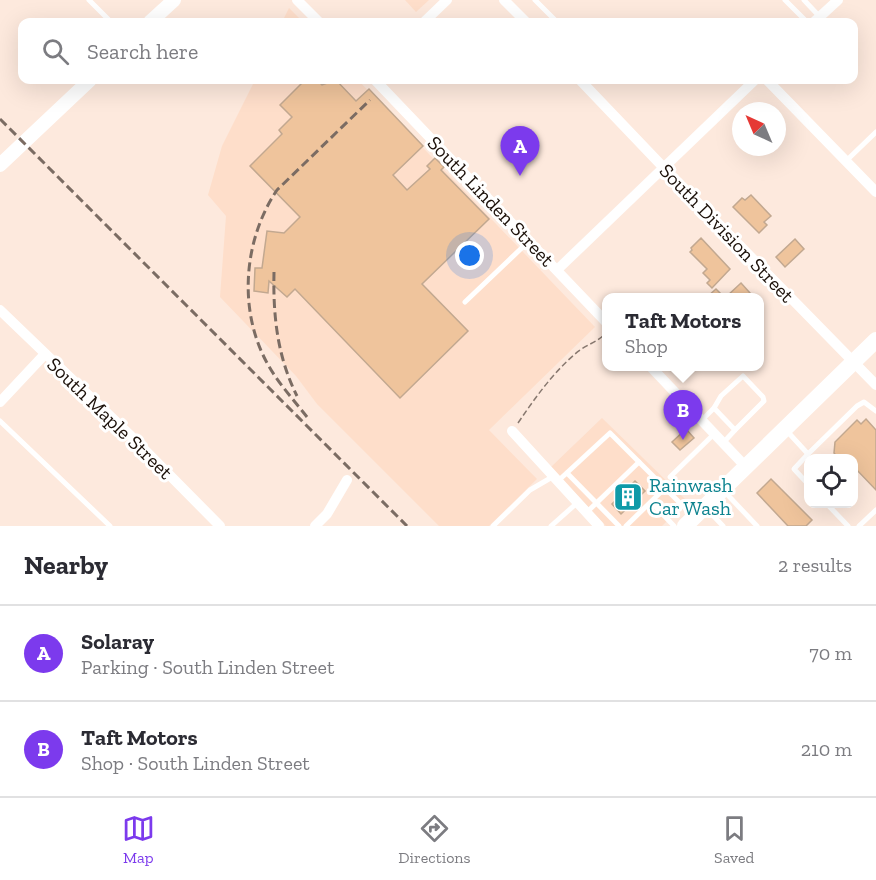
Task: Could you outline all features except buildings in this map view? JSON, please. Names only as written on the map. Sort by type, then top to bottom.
[{"type":"main road","points":[[691,520],[876,340]]},
{"type":"street","points":[[154,18],[174,0]]},
{"type":"street","points":[[297,0],[313,18]]},
{"type":"street","points":[[428,18],[447,0]]},
{"type":"street","points":[[504,0],[522,18]]},
{"type":"street","points":[[819,18],[838,0]]},
{"type":"street","points":[[0,165],[86,84]]},
{"type":"street","name":"South Linden Street","points":[[379,84],[602,318]]},
{"type":"street","name":"South Division Street","points":[[584,84],[876,386]]},
{"type":"street","points":[[557,270],[751,84]]},
{"type":"street","points":[[771,84],[876,192]]},
{"type":"street","name":"South Maple Street","points":[[0,310],[130,435],[220,526]]},
{"type":"street","points":[[0,402],[45,354]]},
{"type":"street","points":[[655,371],[746,467]]},
{"type":"street","points":[[512,431],[599,526]]},
{"type":"street","points":[[315,526],[327,514],[348,480]]},
{"type":"lane","points":[[89,0],[107,18]]},
{"type":"lane","points":[[535,0],[553,18]]},
{"type":"lane","points":[[785,0],[803,18]]},
{"type":"lane","points":[[804,0],[816,18]]},
{"type":"lane","points":[[846,161],[876,132]]},
{"type":"lane","points":[[465,302],[529,241]]},
{"type":"lane","points":[[702,420],[743,376],[763,397],[764,401],[723,443]]},
{"type":"lane","points":[[785,429],[808,454],[857,406],[864,402],[876,412]]},
{"type":"lane","points":[[714,408],[735,430]]},
{"type":"lane","points":[[0,421],[110,526]]},
{"type":"lane","points":[[493,526],[530,490],[567,473],[610,433],[665,488],[691,520],[723,526]]},
{"type":"lane","points":[[670,477],[714,434]]},
{"type":"lane","points":[[804,458],[794,469],[804,480]]},
{"type":"lane","points":[[586,513],[639,462]]},
{"type":"lane","points":[[567,473],[619,526]]},
{"type":"lane","points":[[626,526],[665,488]]},
{"type":"lane","points":[[723,489],[757,526]]},
{"type":"lane","points":[[651,502],[674,526]]},
{"type":"lane","points":[[550,526],[577,503]]},
{"type":"lane","points":[[830,508],[848,526]]},
{"type":"lane","points":[[860,526],[876,510]]},
{"type":"path","points":[[512,431],[541,389],[576,352],[602,338]]},
{"type":"shaded area","points":[[405,0],[429,0],[416,12]]},
{"type":"shaded area","points":[[289,8],[299,18],[284,18]]},
{"type":"shaded area","points":[[253,84],[362,84],[595,327],[489,430],[537,479],[489,526],[439,526],[317,404],[296,376],[220,297],[226,216],[208,195],[222,146]]},
{"type":"shaded area","points":[[602,418],[687,501],[662,526],[606,526],[551,467]]},
{"type":"railway","points":[[307,417],[275,376],[257,340],[248,297],[252,252],[257,230],[277,190],[370,100]]},
{"type":"railway","points":[[0,119],[407,526]]},
{"type":"railway","points":[[274,272],[274,304],[278,335],[285,366],[297,396]]},
{"type":"place","name":"Solaray","points":[[520,176]]},
{"type":"place","name":"Taft Motors","points":[[683,440]]},
{"type":"place","name":"Rainwash Car Wash","points":[[628,497]]}]
